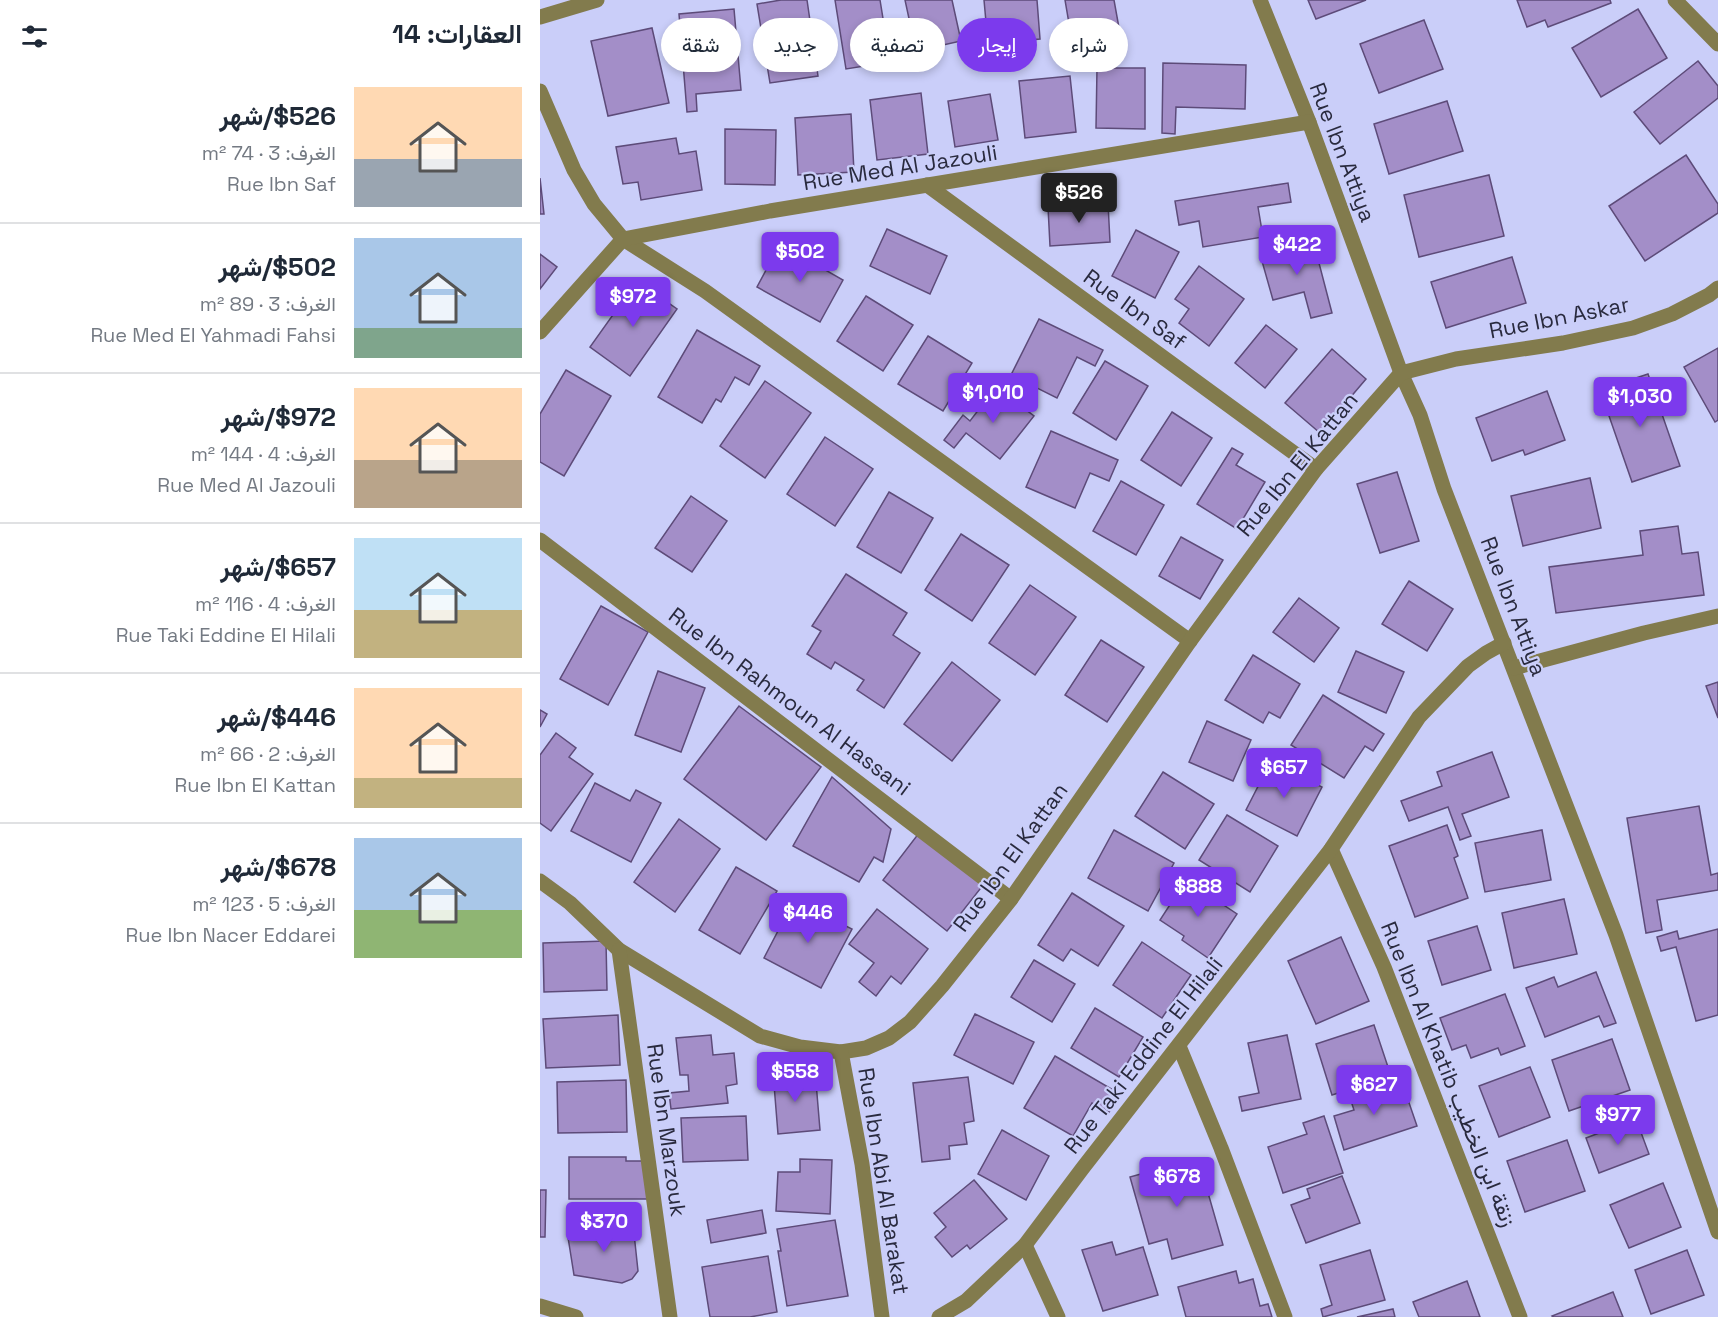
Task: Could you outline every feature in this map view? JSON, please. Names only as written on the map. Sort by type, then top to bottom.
[{"type":"street","points":[[540,17],[597,0]]},
{"type":"street","name":"Rue Ibn Attiya","points":[[1260,0],[1309,123],[1401,374],[1420,415],[1444,489],[1616,935],[1714,1209],[1718,1232]]},
{"type":"street","points":[[1675,0],[1718,44]]},
{"type":"street","points":[[540,91],[574,170],[594,204],[623,239],[705,291],[1190,641]]},
{"type":"street","name":"Rue Med Al Jazouli","points":[[623,239],[770,211],[1309,123]]},
{"type":"street","name":"Rue Ibn Saf","points":[[927,185],[1316,469]]},
{"type":"street","points":[[540,332],[623,239]]},
{"type":"street","name":"Rue Ibn Askar","points":[[1401,374],[1456,359],[1563,343],[1633,328],[1672,314],[1718,288]]},
{"type":"street","name":"Rue Ibn El Kattan","points":[[540,881],[570,903],[619,950],[703,999],[760,1036],[800,1047],[841,1052],[866,1048],[889,1038],[910,1022],[942,986],[1011,898],[1190,641],[1316,469],[1401,374]]},
{"type":"street","name":"Rue Ibn Rahmoun Al Hassani","points":[[540,540],[1011,898]]},
{"type":"street","points":[[1514,668],[1644,633],[1718,616]]},
{"type":"street","name":"Rue Taki Eddine El Hilali","points":[[939,1317],[966,1301],[1025,1245],[1331,849],[1419,717],[1468,666],[1504,643]]},
{"type":"street","name":"Rue Ibn Al Khatib زنقة ابن الخطيب","points":[[1331,849],[1388,978],[1520,1317]]},
{"type":"street","name":"Rue Ibn Marzouk","points":[[619,950],[670,1317]]},
{"type":"street","points":[[1179,1046],[1221,1148],[1285,1317]]},
{"type":"street","name":"Rue Ibn Abi Al Barakat","points":[[841,1052],[862,1164],[882,1317]]},
{"type":"street","points":[[1025,1245],[1058,1317]]},
{"type":"street","points":[[540,1306],[576,1317]]},
{"type":"building","points":[[781,0],[807,0],[810,18],[759,18],[757,4]]},
{"type":"building","points":[[835,0],[880,0],[883,18],[850,18],[850,68],[846,69]]},
{"type":"building","points":[[905,0],[952,0],[957,23],[957,42],[945,45],[945,18],[909,18]]},
{"type":"building","points":[[984,0],[1037,0],[1040,39],[1037,39],[1037,18],[986,18]]},
{"type":"building","points":[[1065,0],[1114,0],[1117,18],[1068,18]]},
{"type":"building","points":[[1308,0],[1366,0],[1316,19]]},
{"type":"building","points":[[1517,0],[1610,0],[1611,3],[1548,27],[1545,20],[1527,27]]},
{"type":"building","points":[[734,9],[735,18],[679,18],[679,14]]},
{"type":"building","points":[[1638,9],[1667,58],[1601,97],[1572,48]]},
{"type":"building","points":[[1424,20],[1443,69],[1379,93],[1360,44]]},
{"type":"building","points":[[652,28],[669,103],[608,116],[591,41]]},
{"type":"building","points":[[1698,61],[1718,86],[1718,98],[1660,144],[1634,112]]},
{"type":"building","points":[[1163,63],[1246,65],[1245,109],[1176,107],[1175,134],[1162,133]]},
{"type":"building","points":[[1128,68],[1145,68],[1145,129],[1096,128],[1097,72],[1128,72]]},
{"type":"building","points":[[684,72],[739,72],[741,90],[696,94],[697,111],[687,112]]},
{"type":"building","points":[[768,72],[817,72],[818,76],[770,83]]},
{"type":"building","points":[[1070,76],[1076,132],[1025,138],[1019,81]]},
{"type":"building","points":[[921,93],[928,154],[877,160],[870,100]]},
{"type":"building","points":[[990,94],[998,140],[955,147],[948,101]]},
{"type":"building","points":[[1447,101],[1463,151],[1389,174],[1374,124]]},
{"type":"building","points":[[851,114],[854,172],[798,175],[795,118]]},
{"type":"building","points":[[725,129],[776,130],[775,185],[725,184]]},
{"type":"building","points":[[676,138],[679,154],[696,151],[702,190],[641,200],[638,182],[623,184],[616,147]]},
{"type":"building","points":[[1686,155],[1718,204],[1718,213],[1645,261],[1609,206]]},
{"type":"building","points":[[1489,175],[1504,236],[1419,257],[1404,195]]},
{"type":"building","points":[[540,178],[544,214],[540,214]]},
{"type":"building","points":[[1288,183],[1291,202],[1258,207],[1263,237],[1203,247],[1199,221],[1179,225],[1175,201]]},
{"type":"building","points":[[1108,203],[1110,242],[1050,246],[1048,207]]},
{"type":"building","points":[[887,229],[947,256],[930,294],[870,266]]},
{"type":"building","points":[[1136,230],[1179,252],[1155,298],[1112,276]]},
{"type":"building","points":[[1313,240],[1332,313],[1311,318],[1304,292],[1273,300],[1260,254]]},
{"type":"building","points":[[780,244],[843,280],[820,322],[757,287]]},
{"type":"building","points":[[540,254],[557,267],[540,289]]},
{"type":"building","points":[[1512,257],[1526,303],[1446,328],[1431,282]]},
{"type":"building","points":[[1199,266],[1244,299],[1209,346],[1179,323],[1189,309],[1175,299]]},
{"type":"building","points":[[637,281],[677,309],[630,376],[590,347]]},
{"type":"building","points":[[866,296],[913,325],[883,371],[837,341]]},
{"type":"building","points":[[1039,319],[1103,350],[1095,366],[1077,357],[1057,398],[1011,375]]},
{"type":"building","points":[[1266,325],[1297,349],[1265,388],[1235,363]]},
{"type":"building","points":[[697,330],[760,366],[749,385],[735,377],[721,402],[716,399],[702,423],[658,397]]},
{"type":"building","points":[[928,336],[972,363],[943,411],[898,384]]},
{"type":"building","points":[[1718,348],[1718,420],[1715,422],[1684,367]]},
{"type":"building","points":[[1332,349],[1366,379],[1320,433],[1285,403]]},
{"type":"building","points":[[1105,361],[1148,386],[1116,440],[1073,413]]},
{"type":"building","points":[[566,370],[611,396],[564,476],[540,462],[540,414]]},
{"type":"building","points":[[1648,374],[1680,466],[1632,482],[1600,390]]},
{"type":"building","points":[[765,381],[811,413],[765,478],[720,446]]},
{"type":"building","points":[[996,387],[1034,416],[1000,459],[966,433],[954,448],[944,440],[963,415],[970,421]]},
{"type":"building","points":[[1547,391],[1565,440],[1525,455],[1523,450],[1492,461],[1476,418]]},
{"type":"building","points":[[1172,412],[1212,438],[1181,486],[1141,460]]},
{"type":"building","points":[[1051,431],[1118,460],[1109,481],[1090,473],[1075,508],[1026,487]]},
{"type":"building","points":[[825,437],[873,469],[835,526],[787,494]]},
{"type":"building","points":[[1232,448],[1243,454],[1236,465],[1265,482],[1237,529],[1197,504]]},
{"type":"building","points":[[1397,472],[1419,541],[1380,553],[1357,484]]},
{"type":"building","points":[[1590,478],[1601,528],[1523,546],[1511,496]]},
{"type":"building","points":[[1121,481],[1164,505],[1136,555],[1093,531]]},
{"type":"building","points":[[889,492],[933,518],[901,573],[857,547]]},
{"type":"building","points":[[691,496],[727,521],[692,572],[655,548]]},
{"type":"building","points":[[1678,526],[1682,554],[1698,552],[1704,595],[1556,613],[1549,567],[1643,555],[1640,531]]},
{"type":"building","points":[[961,534],[1009,565],[972,621],[925,590]]},
{"type":"building","points":[[1181,537],[1223,560],[1200,599],[1159,576]]},
{"type":"building","points":[[846,574],[907,613],[893,635],[920,653],[884,708],[857,690],[864,680],[835,662],[831,669],[807,654],[821,631],[812,626]]},
{"type":"building","points":[[1409,581],[1453,609],[1427,651],[1382,624]]},
{"type":"building","points":[[1030,585],[1076,617],[1035,675],[989,643]]},
{"type":"building","points":[[1299,598],[1339,628],[1314,662],[1273,632]]},
{"type":"building","points":[[601,606],[648,632],[608,705],[560,679]]},
{"type":"building","points":[[1101,640],[1144,667],[1107,722],[1065,695]]},
{"type":"building","points":[[1356,651],[1404,672],[1386,713],[1338,692]]},
{"type":"building","points":[[1253,655],[1300,684],[1280,718],[1269,712],[1263,723],[1225,700]]},
{"type":"building","points":[[952,662],[1000,700],[952,761],[904,724]]},
{"type":"building","points":[[658,671],[705,688],[681,752],[635,735]]},
{"type":"building","points":[[1718,682],[1718,718],[1706,686]]},
{"type":"building","points":[[1323,695],[1384,734],[1373,751],[1365,746],[1344,778],[1291,745]]},
{"type":"building","points":[[739,706],[821,767],[766,840],[684,779]]},
{"type":"building","points":[[540,710],[547,714],[540,727]]},
{"type":"building","points":[[1207,721],[1251,740],[1233,781],[1189,762]]},
{"type":"building","points":[[556,733],[576,748],[569,757],[593,774],[551,831],[540,823],[540,755]]},
{"type":"building","points":[[1492,752],[1509,797],[1462,814],[1471,836],[1460,840],[1448,807],[1409,821],[1401,801],[1442,786],[1437,772]]},
{"type":"building","points":[[1271,761],[1322,787],[1297,836],[1246,810]]},
{"type":"building","points":[[1163,772],[1214,804],[1185,849],[1135,816]]},
{"type":"building","points":[[832,777],[891,829],[883,862],[874,857],[859,882],[793,846]]},
{"type":"building","points":[[595,783],[630,801],[636,790],[661,803],[631,862],[571,831]]},
{"type":"building","points":[[1699,806],[1711,875],[1718,873],[1718,890],[1657,900],[1662,930],[1646,933],[1627,818]]},
{"type":"building","points":[[1227,815],[1278,846],[1250,892],[1199,860]]},
{"type":"building","points":[[679,819],[720,849],[675,912],[634,882]]},
{"type":"building","points":[[1447,825],[1458,856],[1454,858],[1468,898],[1415,917],[1389,846]]},
{"type":"building","points":[[1114,830],[1174,863],[1148,911],[1088,878]]},
{"type":"building","points":[[1542,830],[1551,880],[1485,892],[1475,843]]},
{"type":"building","points":[[919,833],[984,884],[947,931],[883,880]]},
{"type":"building","points":[[736,867],[777,891],[740,954],[699,930]]},
{"type":"building","points":[[1186,880],[1237,914],[1208,958],[1182,940],[1184,936],[1160,920]]},
{"type":"building","points":[[1072,893],[1124,926],[1098,966],[1071,949],[1063,961],[1038,945]]},
{"type":"building","points":[[1564,899],[1577,954],[1514,968],[1502,913]]},
{"type":"building","points":[[794,900],[852,929],[821,988],[764,958]]},
{"type":"building","points":[[877,909],[928,949],[901,984],[891,976],[876,996],[859,982],[874,963],[849,944]]},
{"type":"building","points":[[1477,926],[1491,970],[1442,985],[1428,941]]},
{"type":"building","points":[[1718,929],[1718,1015],[1696,1021],[1676,947],[1661,951],[1657,937],[1677,931],[1679,939]]},
{"type":"building","points":[[1341,937],[1369,1001],[1316,1024],[1288,961]]},
{"type":"building","points":[[606,941],[607,990],[544,992],[543,943]]},
{"type":"building","points":[[1142,942],[1191,975],[1162,1018],[1113,985]]},
{"type":"building","points":[[1034,960],[1075,984],[1052,1022],[1011,997]]},
{"type":"building","points":[[1596,972],[1616,1023],[1604,1027],[1599,1016],[1545,1037],[1526,988],[1554,977],[1558,987]]},
{"type":"building","points":[[1505,994],[1525,1046],[1501,1055],[1498,1048],[1471,1058],[1466,1045],[1452,1050],[1440,1018]]},
{"type":"building","points":[[1095,1008],[1143,1037],[1119,1077],[1071,1048]]},
{"type":"building","points":[[975,1014],[1034,1042],[1013,1084],[954,1055]]},
{"type":"building","points":[[618,1015],[620,1065],[546,1068],[543,1019]]},
{"type":"building","points":[[1374,1025],[1391,1076],[1332,1095],[1316,1044]]},
{"type":"building","points":[[711,1035],[713,1055],[734,1053],[737,1084],[726,1086],[728,1103],[671,1109],[669,1093],[689,1091],[688,1075],[680,1075],[676,1038]]},
{"type":"building","points":[[1287,1035],[1301,1099],[1242,1111],[1239,1097],[1259,1093],[1248,1043]]},
{"type":"building","points":[[1612,1039],[1630,1090],[1569,1111],[1552,1060]]},
{"type":"building","points":[[1055,1056],[1120,1094],[1109,1112],[1092,1103],[1073,1136],[1024,1108]]},
{"type":"building","points":[[1530,1067],[1550,1117],[1499,1137],[1479,1086]]},
{"type":"building","points":[[798,1069],[799,1083],[816,1082],[820,1130],[778,1134],[773,1072]]},
{"type":"building","points":[[968,1077],[974,1121],[964,1123],[967,1144],[949,1146],[950,1159],[922,1162],[913,1083]]},
{"type":"building","points":[[626,1080],[627,1132],[558,1133],[557,1082]]},
{"type":"building","points":[[1391,1082],[1396,1097],[1406,1094],[1417,1126],[1344,1150],[1334,1116],[1354,1110],[1349,1095]]},
{"type":"building","points":[[746,1116],[748,1160],[683,1162],[681,1118]]},
{"type":"building","points":[[1324,1116],[1343,1173],[1283,1193],[1268,1147],[1307,1134],[1303,1123]]},
{"type":"building","points":[[1636,1119],[1649,1154],[1599,1173],[1586,1138]]},
{"type":"building","points":[[1002,1130],[1049,1156],[1026,1200],[978,1174]]},
{"type":"building","points":[[1567,1140],[1585,1191],[1525,1212],[1507,1161]]},
{"type":"building","points":[[569,1157],[626,1157],[626,1161],[647,1161],[647,1199],[569,1199]]},
{"type":"building","points":[[1198,1158],[1223,1245],[1172,1259],[1167,1239],[1149,1244],[1130,1177]]},
{"type":"building","points":[[800,1159],[832,1160],[830,1214],[776,1211],[778,1172],[800,1172]]},
{"type":"building","points":[[1342,1176],[1360,1223],[1306,1243],[1291,1205],[1310,1198],[1307,1189]]},
{"type":"building","points":[[974,1180],[1007,1219],[970,1249],[967,1245],[952,1257],[935,1237],[946,1227],[934,1213]]},
{"type":"building","points":[[1663,1183],[1681,1227],[1629,1248],[1610,1205]]},
{"type":"building","points":[[540,1190],[546,1190],[545,1237],[540,1237]]},
{"type":"building","points":[[762,1210],[766,1233],[711,1243],[707,1220]]},
{"type":"building","points":[[835,1220],[848,1296],[787,1306],[778,1251],[781,1251],[777,1229]]},
{"type":"building","points":[[633,1224],[638,1271],[632,1279],[622,1283],[574,1275],[567,1231]]},
{"type":"building","points":[[1112,1242],[1116,1255],[1143,1247],[1158,1295],[1103,1311],[1082,1250]]},
{"type":"building","points":[[1370,1250],[1385,1300],[1323,1317],[1321,1309],[1332,1305],[1320,1265]]},
{"type":"building","points":[[1687,1250],[1704,1295],[1651,1314],[1635,1270]]},
{"type":"building","points":[[768,1256],[777,1312],[750,1317],[710,1317],[702,1267]]},
{"type":"building","points":[[1236,1271],[1239,1283],[1253,1279],[1260,1306],[1268,1304],[1272,1317],[1186,1317],[1178,1287]]},
{"type":"building","points":[[1467,1281],[1480,1317],[1419,1317],[1413,1302]]},
{"type":"building","points":[[1613,1292],[1623,1317],[1552,1316]]},
{"type":"building","points":[[1393,1309],[1395,1317],[1357,1317]]}]
